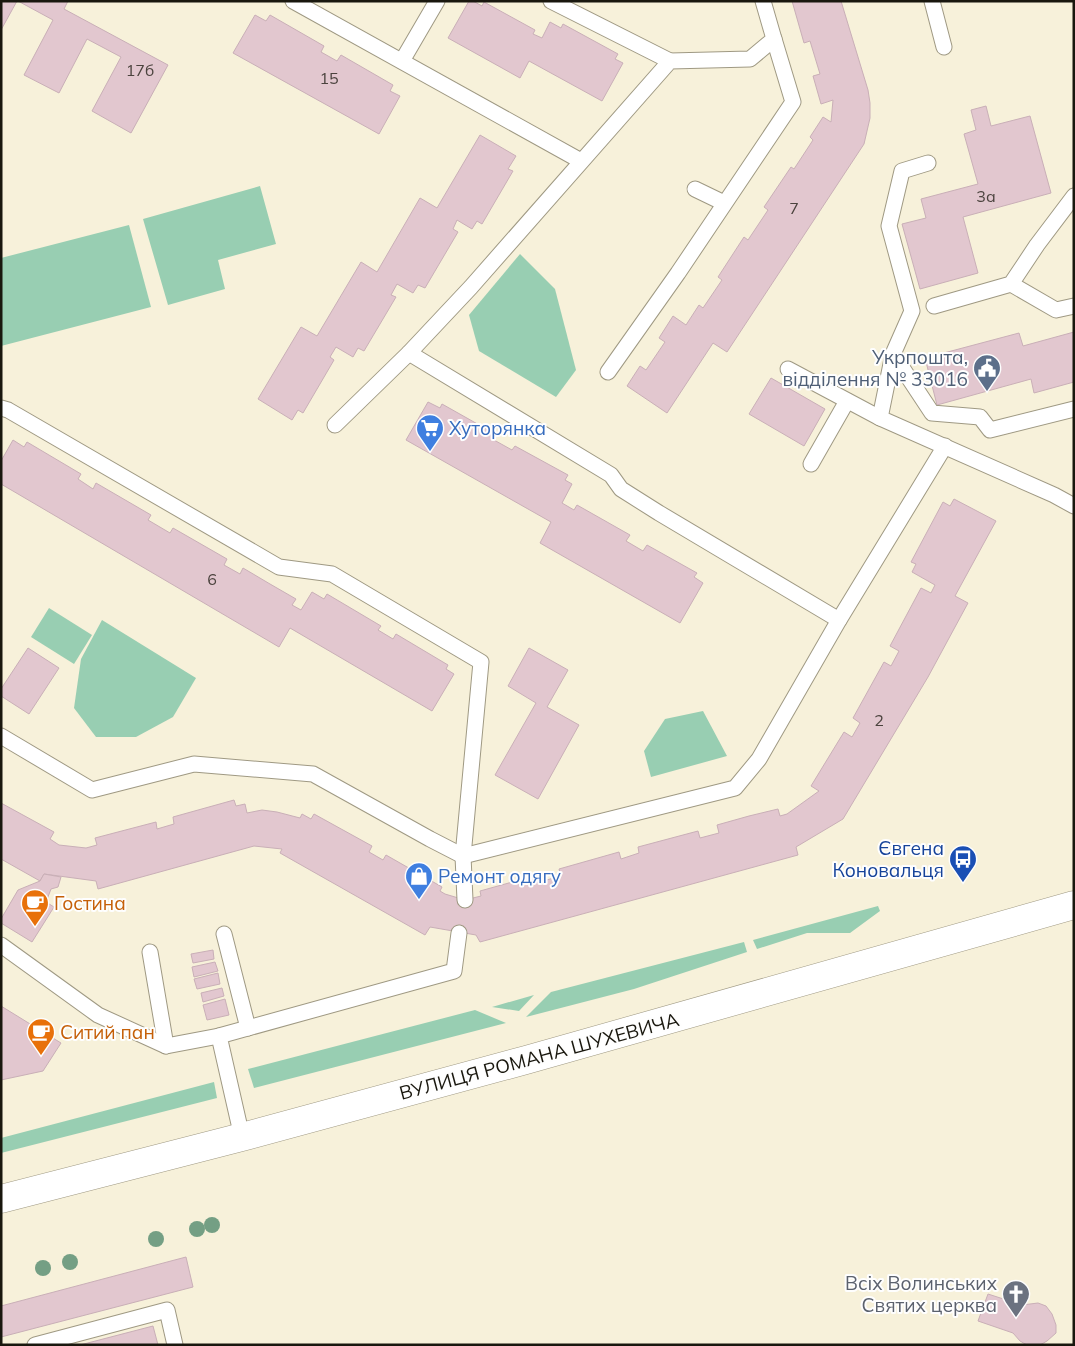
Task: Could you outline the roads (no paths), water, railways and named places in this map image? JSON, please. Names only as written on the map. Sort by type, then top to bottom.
[{"type":"main road","name":"ВУЛИЦЯ РОМАНА ШУХЕВИЧА","points":[[1,1198],[242,1137],[526,1060],[1074,905]]},
{"type":"lane","points":[[293,1],[581,161]]},
{"type":"lane","points":[[402,61],[437,1]]},
{"type":"lane","points":[[551,1],[670,61],[750,59],[774,39]]},
{"type":"lane","points":[[608,372],[678,273],[793,102],[763,1]]},
{"type":"lane","points":[[932,1],[944,47]]},
{"type":"lane","points":[[335,425],[409,353],[471,287],[670,61]]},
{"type":"lane","points":[[880,418],[893,354],[912,310],[889,226],[902,171],[928,163]]},
{"type":"lane","points":[[695,189],[724,203]]},
{"type":"lane","points":[[934,306],[1011,284],[1037,244],[1074,196]]},
{"type":"lane","points":[[1011,284],[1056,310],[1074,306]]},
{"type":"lane","points":[[409,353],[611,475],[621,489],[659,513],[839,620]]},
{"type":"lane","points":[[893,354],[932,413],[980,417],[990,430],[1074,409]]},
{"type":"lane","points":[[788,369],[880,418],[1054,495],[1074,506]]},
{"type":"lane","points":[[811,464],[847,401]]},
{"type":"lane","points":[[1,408],[8,410],[279,567],[332,574],[481,662],[463,856],[465,900]]},
{"type":"lane","points":[[1,736],[92,790],[194,764],[313,774],[463,856],[735,788],[759,759],[839,620],[945,446]]},
{"type":"lane","points":[[1,945],[98,1015],[166,1046],[219,1036],[454,971],[458,933]]},
{"type":"lane","points":[[224,934],[248,1028]]},
{"type":"lane","points":[[150,952],[166,1046]]},
{"type":"lane","points":[[219,1036],[242,1137]]},
{"type":"lane","points":[[35,1345],[166,1310],[175,1345]]},
{"type":"place","name":"Укрпошта, відділення № 33016","points":[[987,392]]},
{"type":"place","name":"Хуторянка","points":[[430,452]]},
{"type":"place","name":"Євгена Коновальця","points":[[963,883]]},
{"type":"place","name":"Ремонт одягу","points":[[419,900]]},
{"type":"place","name":"Гостина","points":[[35,927]]},
{"type":"place","name":"Ситий пан","points":[[41,1056]]},
{"type":"place","name":"Всіх Волинських Святих церква","points":[[1016,1318]]}]
